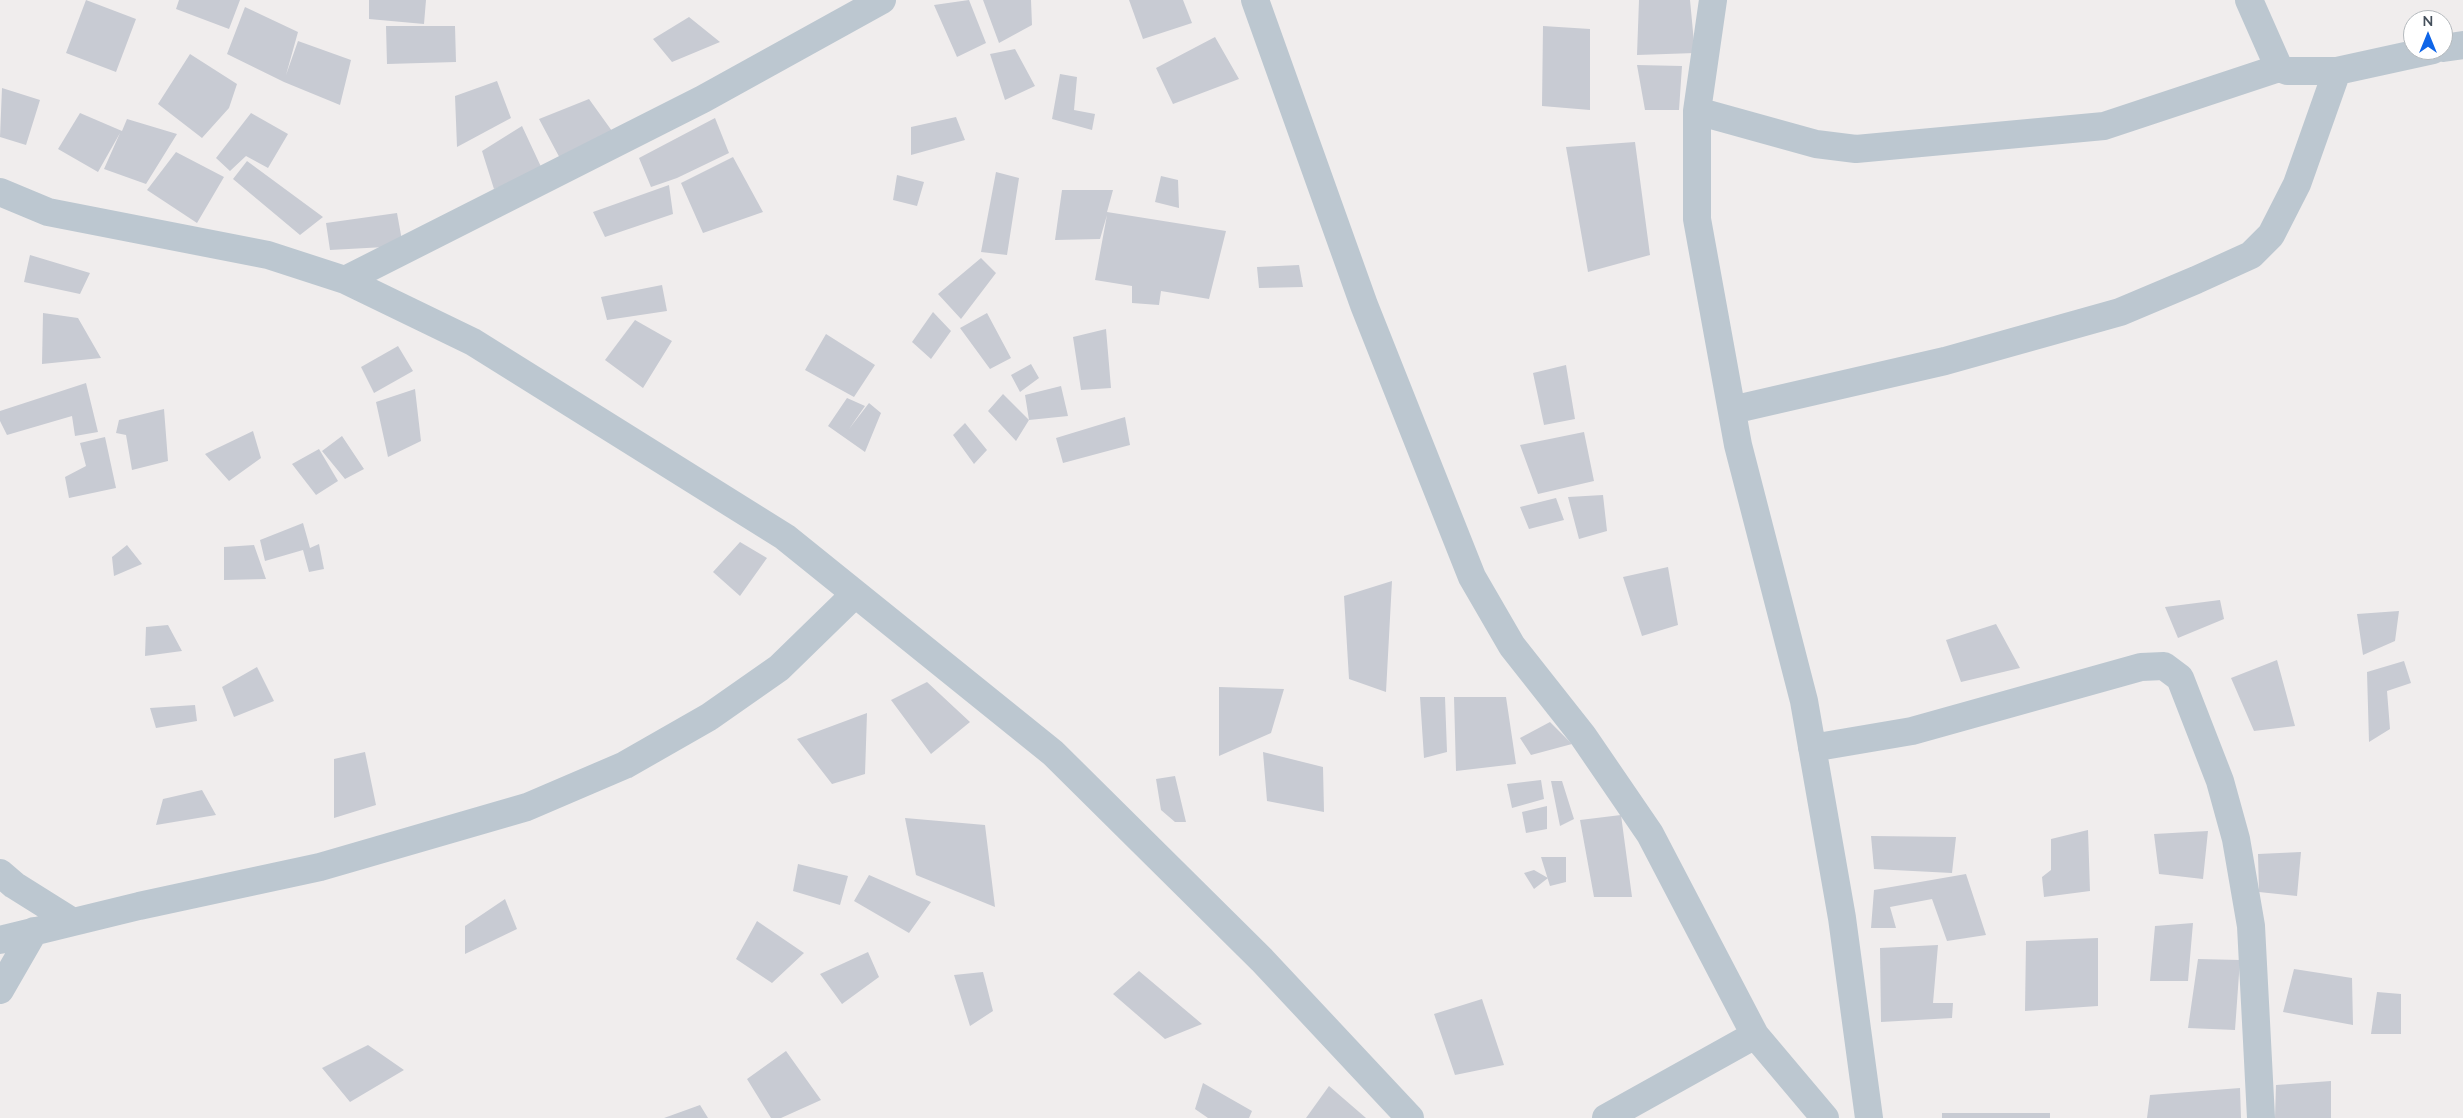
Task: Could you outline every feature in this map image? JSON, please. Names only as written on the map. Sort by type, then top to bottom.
[{"type":"street","points":[[345,280],[703,99],[882,0]]},
{"type":"street","points":[[1255,0],[1364,305],[1472,576],[1512,646],[1583,736],[1650,834],[1755,1035],[1825,1118]]},
{"type":"street","points":[[1713,0],[1697,111],[1697,219],[1738,445],[1804,701],[1842,918],[1869,1118]]},
{"type":"street","points":[[2249,0],[2278,68]]},
{"type":"street","points":[[1697,111],[1816,144],[1856,149],[2104,126],[2278,68],[2287,71],[2337,71],[2403,57]]},
{"type":"street","points":[[1732,410],[1945,361],[2120,312],[2196,280],[2251,254],[2271,236],[2296,184],[2337,71]]},
{"type":"street","points":[[0,192],[48,212],[268,254],[345,280],[472,342],[785,537],[1053,753],[1262,960],[1410,1118]]},
{"type":"street","points":[[0,940],[320,867],[527,807],[625,765],[709,717],[779,668],[855,594]]},
{"type":"street","points":[[1812,748],[1912,731],[2141,667],[2164,666],[2180,678],[2220,781],[2236,839],[2251,926],[2261,1118]]},
{"type":"street","points":[[0,872],[14,885],[73,922]]},
{"type":"street","points":[[0,990],[34,931]]},
{"type":"street","points":[[1606,1118],[1755,1035]]},
{"type":"building","points":[[86,0],[136,19],[116,72],[66,53]]},
{"type":"building","points":[[179,0],[240,0],[229,29],[176,9]]},
{"type":"building","points":[[369,0],[426,0],[424,24],[369,19]]},
{"type":"building","points":[[969,0],[986,43],[957,57],[934,5]]},
{"type":"building","points":[[983,0],[1031,0],[1032,25],[999,43]]},
{"type":"building","points":[[1129,0],[1183,0],[1192,23],[1143,39]]},
{"type":"building","points":[[1639,0],[1690,0],[1695,53],[1637,55]]},
{"type":"building","points":[[245,7],[298,32],[286,75],[298,41],[351,60],[340,105],[284,82],[227,54]]},
{"type":"building","points":[[689,17],[720,42],[672,62],[653,39]]},
{"type":"building","points":[[386,26],[455,26],[456,62],[387,64]]},
{"type":"building","points":[[1543,26],[1590,29],[1590,110],[1542,106]]},
{"type":"building","points":[[1215,37],[1239,79],[1173,104],[1156,68]]},
{"type":"building","points":[[1015,49],[1035,86],[1005,100],[990,54]]},
{"type":"building","points":[[190,54],[237,84],[229,108],[202,138],[158,104]]},
{"type":"building","points":[[1637,65],[1682,66],[1679,110],[1645,110]]},
{"type":"building","points":[[1060,74],[1077,77],[1074,110],[1095,114],[1092,130],[1052,119]]},
{"type":"building","points":[[497,81],[511,118],[457,147],[455,96]]},
{"type":"building","points":[[2,88],[40,100],[26,145],[0,137]]},
{"type":"building","points":[[589,99],[617,138],[563,164],[539,119]]},
{"type":"building","points":[[80,113],[122,131],[127,119],[177,134],[146,184],[104,169],[120,133],[98,172],[58,149]]},
{"type":"building","points":[[251,113],[288,134],[268,168],[246,156],[230,171],[216,158]]},
{"type":"building","points":[[956,117],[965,140],[911,155],[911,127]]},
{"type":"building","points":[[715,118],[729,153],[677,178],[651,187],[639,158]]},
{"type":"building","points":[[522,126],[543,171],[494,189],[482,151]]},
{"type":"building","points":[[1635,142],[1650,255],[1588,272],[1566,147]]},
{"type":"building","points":[[176,152],[224,177],[197,223],[147,190]]},
{"type":"building","points":[[733,157],[763,212],[703,233],[681,183]]},
{"type":"building","points":[[247,161],[323,217],[300,235],[233,179]]},
{"type":"building","points":[[996,172],[1019,178],[1007,255],[981,252]]},
{"type":"building","points":[[897,175],[924,182],[917,206],[893,200]]},
{"type":"building","points":[[1161,176],[1178,180],[1179,208],[1155,202]]},
{"type":"building","points":[[669,185],[673,214],[605,237],[593,212]]},
{"type":"building","points":[[1062,190],[1113,190],[1107,212],[1226,231],[1209,299],[1161,291],[1159,305],[1132,303],[1132,286],[1095,280],[1107,215],[1100,239],[1055,240]]},
{"type":"building","points":[[397,213],[403,246],[330,250],[326,223]]},
{"type":"building","points":[[30,255],[90,273],[80,294],[24,282]]},
{"type":"building","points":[[981,258],[996,273],[961,319],[938,294]]},
{"type":"building","points":[[1299,265],[1303,287],[1259,288],[1257,267]]},
{"type":"building","points":[[662,285],[667,311],[607,320],[601,297]]},
{"type":"building","points":[[933,312],[951,331],[931,359],[912,342]]},
{"type":"building","points":[[43,313],[78,318],[101,358],[42,364]]},
{"type":"building","points":[[987,313],[1011,358],[990,369],[960,328]]},
{"type":"building","points":[[635,320],[672,341],[643,388],[605,360]]},
{"type":"building","points":[[1106,329],[1111,388],[1081,390],[1073,337]]},
{"type":"building","points":[[826,334],[875,365],[854,397],[805,370]]},
{"type":"building","points":[[398,346],[413,371],[374,393],[361,367]]},
{"type":"building","points":[[1031,364],[1039,378],[1020,392],[1011,375]]},
{"type":"building","points":[[1566,365],[1575,419],[1544,425],[1533,373]]},
{"type":"building","points":[[86,383],[98,432],[75,436],[72,416],[7,435],[0,421],[0,411]]},
{"type":"building","points":[[1061,386],[1068,416],[1029,420],[1025,395]]},
{"type":"building","points":[[415,389],[421,441],[388,457],[376,402]]},
{"type":"building","points":[[1003,394],[1029,420],[1016,441],[988,411]]},
{"type":"building","points":[[847,398],[865,406],[849,429],[869,403],[881,413],[865,452],[828,426]]},
{"type":"building","points":[[164,409],[168,461],[132,470],[126,435],[116,433],[119,420]]},
{"type":"building","points":[[1125,417],[1130,445],[1063,463],[1056,438]]},
{"type":"building","points":[[965,423],[987,450],[974,464],[953,435]]},
{"type":"building","points":[[253,431],[261,458],[229,481],[205,454]]},
{"type":"building","points":[[1584,432],[1594,481],[1538,494],[1520,445]]},
{"type":"building","points":[[342,436],[364,469],[345,479],[322,451]]},
{"type":"building","points":[[105,437],[116,488],[69,498],[65,477],[86,466],[80,443]]},
{"type":"building","points":[[319,449],[338,481],[316,495],[292,464]]},
{"type":"building","points":[[1603,495],[1607,531],[1579,539],[1568,497]]},
{"type":"building","points":[[1556,498],[1564,520],[1529,529],[1520,507]]},
{"type":"building","points":[[303,523],[310,548],[319,544],[324,569],[309,572],[303,550],[265,561],[260,540]]},
{"type":"building","points":[[740,542],[767,558],[740,596],[713,572]]},
{"type":"building","points":[[127,545],[142,564],[114,576],[112,557]]},
{"type":"building","points":[[254,545],[266,579],[224,580],[224,547]]},
{"type":"building","points":[[1668,567],[1678,625],[1642,636],[1623,577]]},
{"type":"building","points":[[1392,581],[1386,692],[1349,679],[1344,596]]},
{"type":"building","points":[[2220,600],[2224,619],[2178,638],[2165,607]]},
{"type":"building","points":[[2399,611],[2395,641],[2363,655],[2357,614]]},
{"type":"building","points":[[1996,624],[2020,668],[1961,682],[1946,640]]},
{"type":"building","points":[[168,625],[182,651],[145,656],[146,627]]},
{"type":"building","points":[[2277,660],[2295,726],[2254,731],[2231,678]]},
{"type":"building","points":[[2404,661],[2411,683],[2387,691],[2390,729],[2369,742],[2367,672]]},
{"type":"building","points":[[257,667],[274,701],[234,717],[222,687]]},
{"type":"building","points":[[927,682],[970,722],[931,754],[891,700]]},
{"type":"building","points":[[1219,687],[1284,689],[1271,733],[1219,756]]},
{"type":"building","points":[[1420,697],[1445,697],[1447,752],[1424,758]]},
{"type":"building","points":[[1454,697],[1506,697],[1516,764],[1456,771]]},
{"type":"building","points":[[195,705],[197,721],[156,728],[150,708]]},
{"type":"building","points":[[867,713],[865,774],[832,784],[797,739]]},
{"type":"building","points":[[1550,722],[1572,744],[1531,755],[1520,738]]},
{"type":"building","points":[[365,752],[376,805],[334,818],[334,759]]},
{"type":"building","points":[[1263,752],[1323,767],[1324,812],[1267,801]]},
{"type":"building","points":[[1175,776],[1186,822],[1175,822],[1161,810],[1156,779]]},
{"type":"building","points":[[1541,780],[1544,799],[1512,808],[1507,784]]},
{"type":"building","points":[[1551,781],[1562,781],[1574,819],[1560,826]]},
{"type":"building","points":[[202,790],[216,815],[156,825],[163,799]]},
{"type":"building","points":[[1547,806],[1547,829],[1526,833],[1522,812]]},
{"type":"building","points":[[1621,815],[1632,897],[1594,897],[1580,820]]},
{"type":"building","points":[[905,818],[985,825],[995,907],[916,875]]},
{"type":"building","points":[[2088,830],[2090,891],[2044,897],[2042,877],[2051,870],[2051,839]]},
{"type":"building","points":[[2208,831],[2203,879],[2159,874],[2154,834]]},
{"type":"building","points":[[1871,836],[1956,837],[1952,873],[1874,869]]},
{"type":"building","points":[[2301,852],[2297,896],[2259,892],[2258,854]]},
{"type":"building","points":[[1541,857],[1566,857],[1566,882],[1550,886]]},
{"type":"building","points":[[798,864],[848,876],[840,905],[793,891]]},
{"type":"building","points":[[1534,870],[1548,878],[1534,889],[1524,873]]},
{"type":"building","points":[[1966,874],[1986,935],[1947,941],[1932,899],[1890,907],[1896,928],[1871,928],[1874,890]]},
{"type":"building","points":[[869,875],[931,902],[909,933],[854,901]]},
{"type":"building","points":[[505,899],[517,929],[465,954],[465,926]]},
{"type":"building","points":[[757,921],[804,953],[772,983],[736,959]]},
{"type":"building","points":[[2193,923],[2188,981],[2150,981],[2155,926]]},
{"type":"building","points":[[2098,938],[2098,1006],[2025,1011],[2026,941]]},
{"type":"building","points":[[1938,945],[1933,1003],[1953,1003],[1952,1018],[1881,1022],[1880,948]]},
{"type":"building","points":[[868,952],[879,977],[842,1004],[820,974]]},
{"type":"building","points":[[2198,959],[2240,960],[2235,1030],[2188,1028]]},
{"type":"building","points":[[2294,969],[2352,978],[2353,1025],[2283,1012]]},
{"type":"building","points":[[1139,971],[1202,1024],[1165,1039],[1113,994]]},
{"type":"building","points":[[983,972],[993,1011],[970,1026],[954,975]]},
{"type":"building","points":[[2377,992],[2401,994],[2401,1034],[2371,1034]]},
{"type":"building","points":[[1482,999],[1504,1065],[1455,1075],[1434,1014]]},
{"type":"building","points":[[368,1045],[404,1070],[350,1102],[322,1068]]},
{"type":"building","points":[[786,1051],[821,1100],[781,1118],[771,1118],[747,1079]]},
{"type":"building","points":[[2331,1081],[2331,1118],[2275,1118],[2276,1085]]},
{"type":"building","points":[[1203,1083],[1252,1111],[1249,1118],[1208,1118],[1195,1109]]},
{"type":"building","points":[[1329,1086],[1366,1118],[1306,1118]]},
{"type":"building","points":[[2240,1088],[2241,1118],[2147,1118],[2150,1095]]},
{"type":"building","points":[[700,1105],[708,1118],[664,1118]]},
{"type":"building","points":[[1942,1113],[2050,1113],[2050,1118],[1942,1118]]}]
